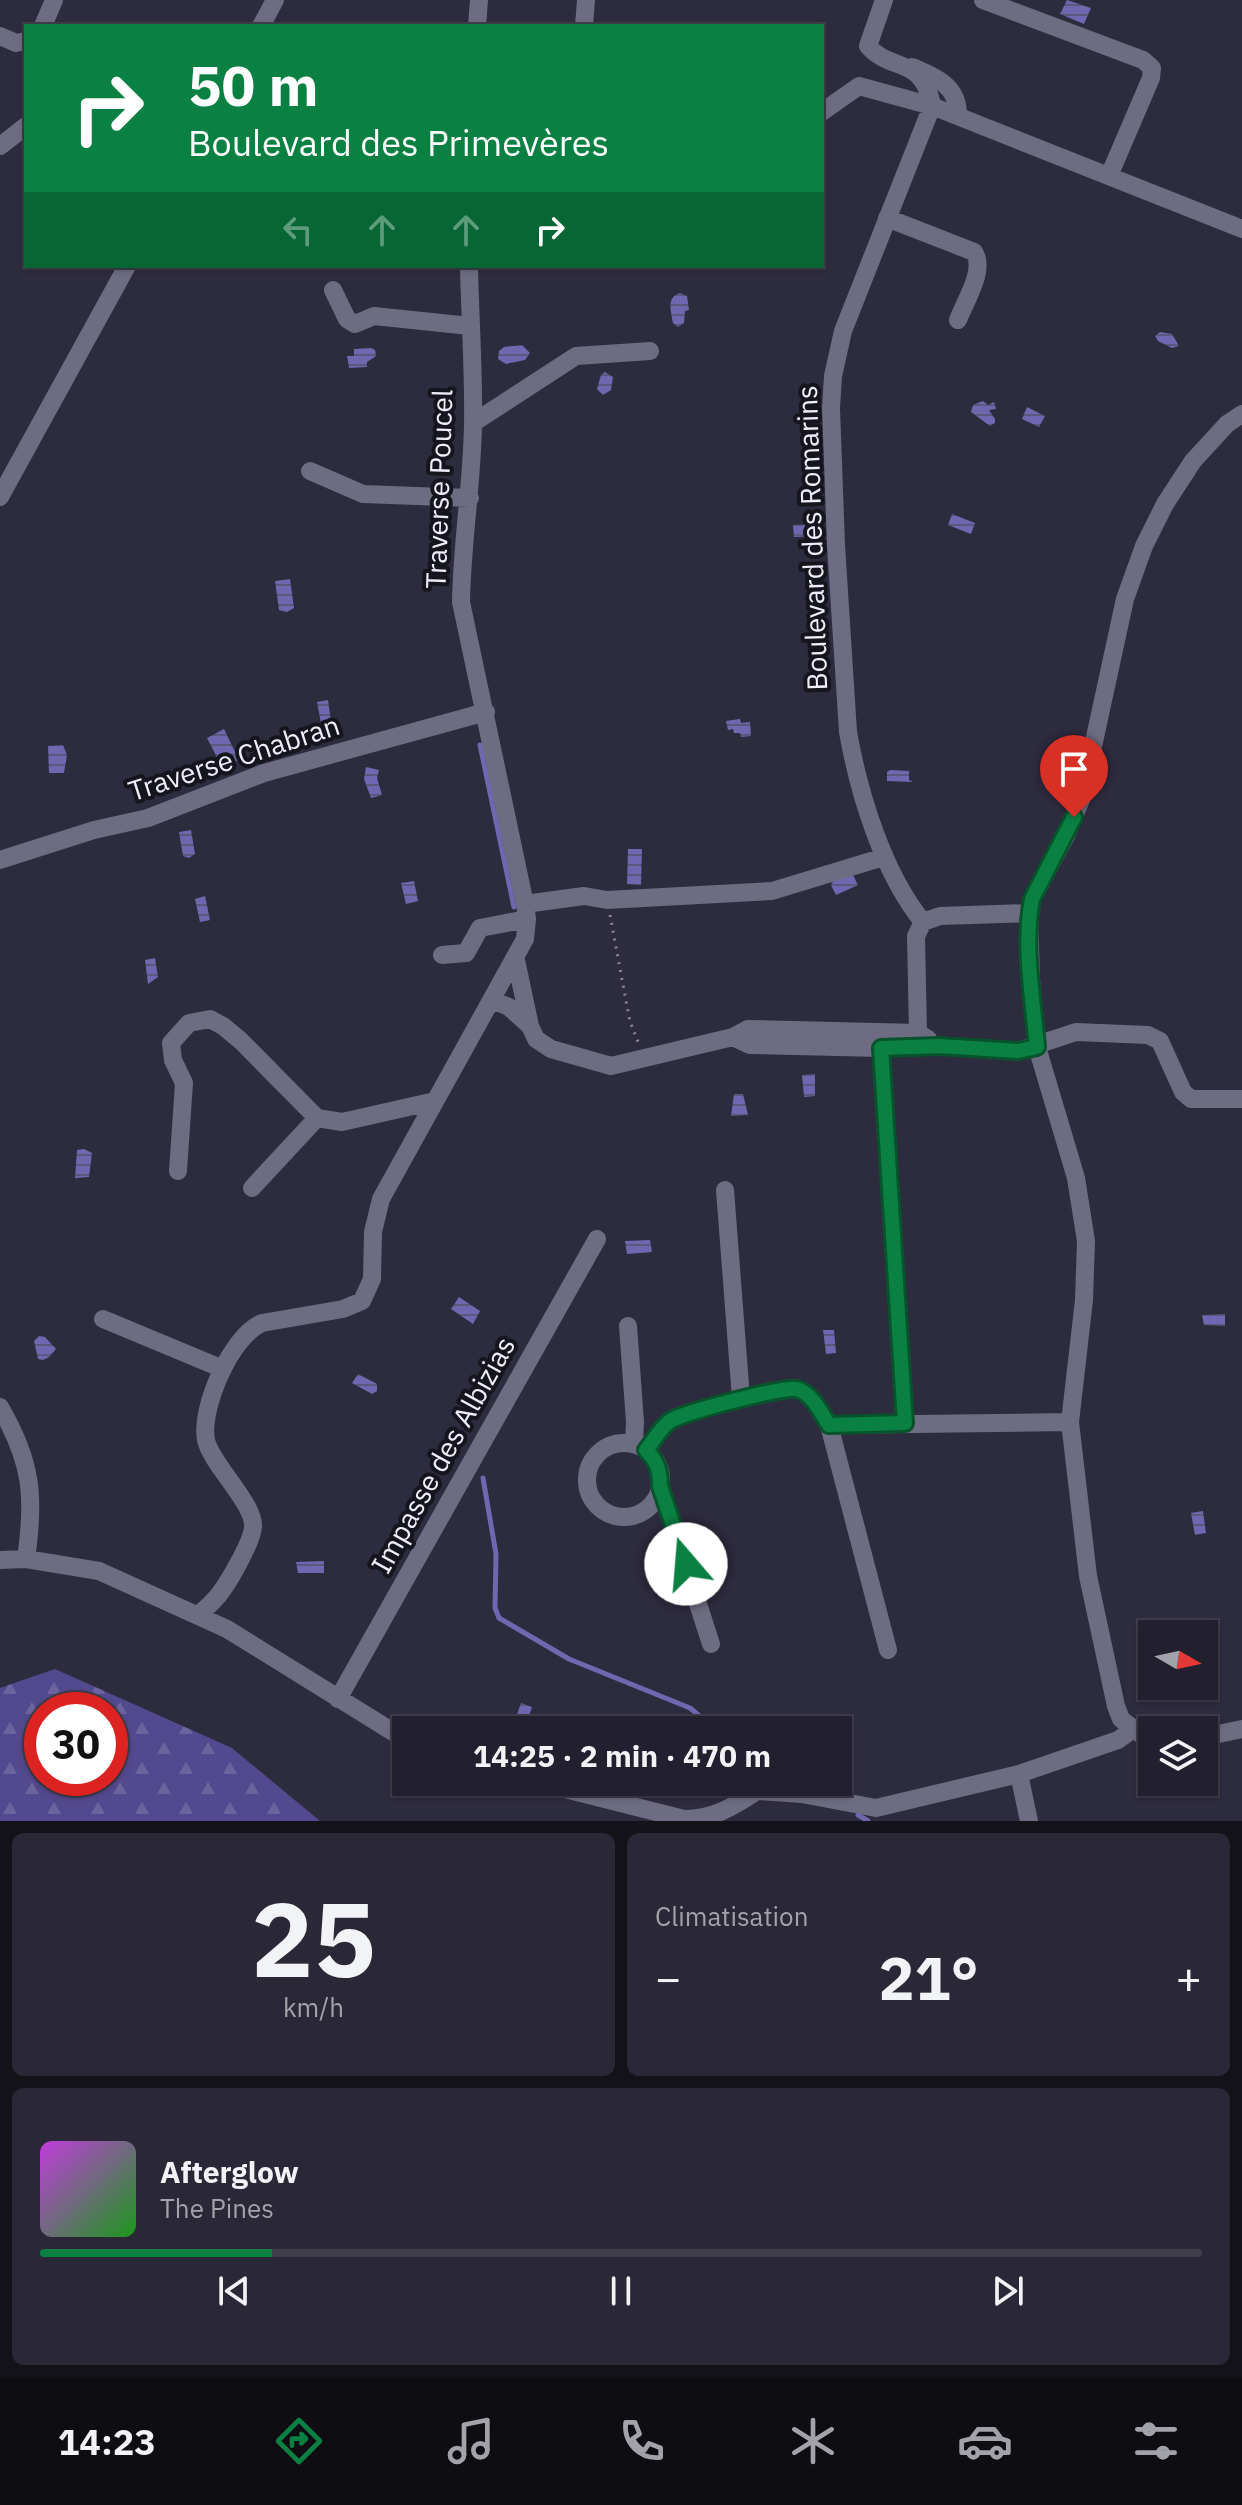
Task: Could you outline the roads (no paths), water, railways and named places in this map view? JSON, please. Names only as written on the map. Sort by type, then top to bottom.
[{"type":"street","points":[[44,24],[54,0]]},
{"type":"street","points":[[262,24],[275,0]]},
{"type":"street","points":[[477,24],[479,0]]},
{"type":"street","points":[[584,24],[586,0]]},
{"type":"street","points":[[884,0],[868,46],[874,53],[940,79],[953,93],[958,104],[958,115]]},
{"type":"street","points":[[983,0],[1143,60],[1152,68],[1151,78],[1109,176]]},
{"type":"street","points":[[0,36],[16,43],[24,41]]},
{"type":"street","points":[[911,67],[930,91],[932,106]]},
{"type":"street","points":[[824,111],[859,86],[932,106],[1242,229]]},
{"type":"street","name":"Boulevard des Romarins","points":[[923,922],[895,882],[884,857],[848,732],[831,408],[833,376],[843,331],[932,106]]},
{"type":"street","points":[[0,146],[24,128]]},
{"type":"street","points":[[887,218],[974,252],[979,268],[958,320]]},
{"type":"street","points":[[0,497],[126,268]]},
{"type":"street","name":"Traverse Poucel","points":[[469,268],[473,423],[461,602],[526,911]]},
{"type":"street","points":[[333,290],[347,319],[355,324],[374,316],[470,326]]},
{"type":"street","points":[[473,423],[576,356],[650,351]]},
{"type":"street","points":[[1138,1734],[1121,1719],[1116,1706],[1088,1576],[1070,1422],[1084,1300],[1086,1241],[1076,1178],[1037,1047],[1029,913],[1032,899],[1066,836],[1082,797],[1125,599],[1144,546],[1165,504],[1193,461],[1227,424],[1242,414]]},
{"type":"street","points":[[310,471],[363,494],[470,498]]},
{"type":"street","name":"Traverse Chabran","points":[[0,860],[94,830],[148,818],[264,773],[486,712]]},
{"type":"street","points":[[442,955],[466,953],[480,928],[526,911],[584,896],[607,900],[772,891],[884,857]]},
{"type":"street","points":[[198,1615],[218,1597],[254,1524],[206,1442],[206,1419],[223,1369],[237,1342],[251,1327],[343,1309],[362,1301],[372,1279],[373,1232],[381,1199],[516,960],[525,939],[526,911]]},
{"type":"street","points":[[918,1033],[916,936],[923,922],[940,916],[1029,913]]},
{"type":"street","points":[[516,960],[530,1026],[536,1039],[551,1049],[611,1066],[733,1037],[748,1029],[1018,1051],[1076,1032],[1148,1035],[1160,1041],[1183,1092],[1191,1099],[1242,1099]]},
{"type":"street","points":[[492,1000],[509,1007],[530,1026]]},
{"type":"street","points":[[178,1171],[184,1083],[173,1060],[171,1043],[189,1023],[210,1019],[223,1026],[317,1118],[342,1122],[435,1101]]},
{"type":"street","points":[[882,1041],[900,1031],[918,1033],[939,1046]]},
{"type":"street","points":[[882,1041],[905,1423]]},
{"type":"street","points":[[252,1188],[317,1118]]},
{"type":"street","points":[[725,1190],[741,1398]]},
{"type":"street","name":"Impasse des Albizias","points":[[338,1699],[597,1239]]},
{"type":"street","points":[[103,1319],[223,1369]]},
{"type":"street","points":[[628,1326],[635,1422],[640,1447]]},
{"type":"street","points":[[640,1447],[669,1421],[741,1398],[781,1389],[797,1389],[810,1397],[829,1425],[888,1650]]},
{"type":"street","points":[[0,1407],[26,1462],[32,1500],[26,1559]]},
{"type":"street","points":[[829,1425],[1070,1422]]},
{"type":"street","points":[[660,1486],[655,1499],[646,1509],[621,1517],[607,1513],[589,1493],[589,1467],[596,1455],[620,1443],[640,1447],[655,1460],[660,1473],[660,1486],[711,1644]]},
{"type":"street","points":[[0,1560],[26,1559],[99,1571],[227,1629],[392,1732]]},
{"type":"street","points":[[1218,1734],[1242,1729]]},
{"type":"street","points":[[593,1796],[684,1819],[703,1819],[732,1808],[757,1791],[802,1794],[876,1808],[1019,1774],[1118,1740],[1132,1730]]},
{"type":"street","points":[[1019,1774],[1029,1821]]},
{"type":"waterway","points":[[480,745],[514,907]]},
{"type":"waterway","points":[[483,1478],[496,1554],[495,1608],[499,1618],[569,1659],[690,1708],[700,1716]]},
{"type":"waterway","points":[[861,1810],[858,1815],[868,1821]]}]
